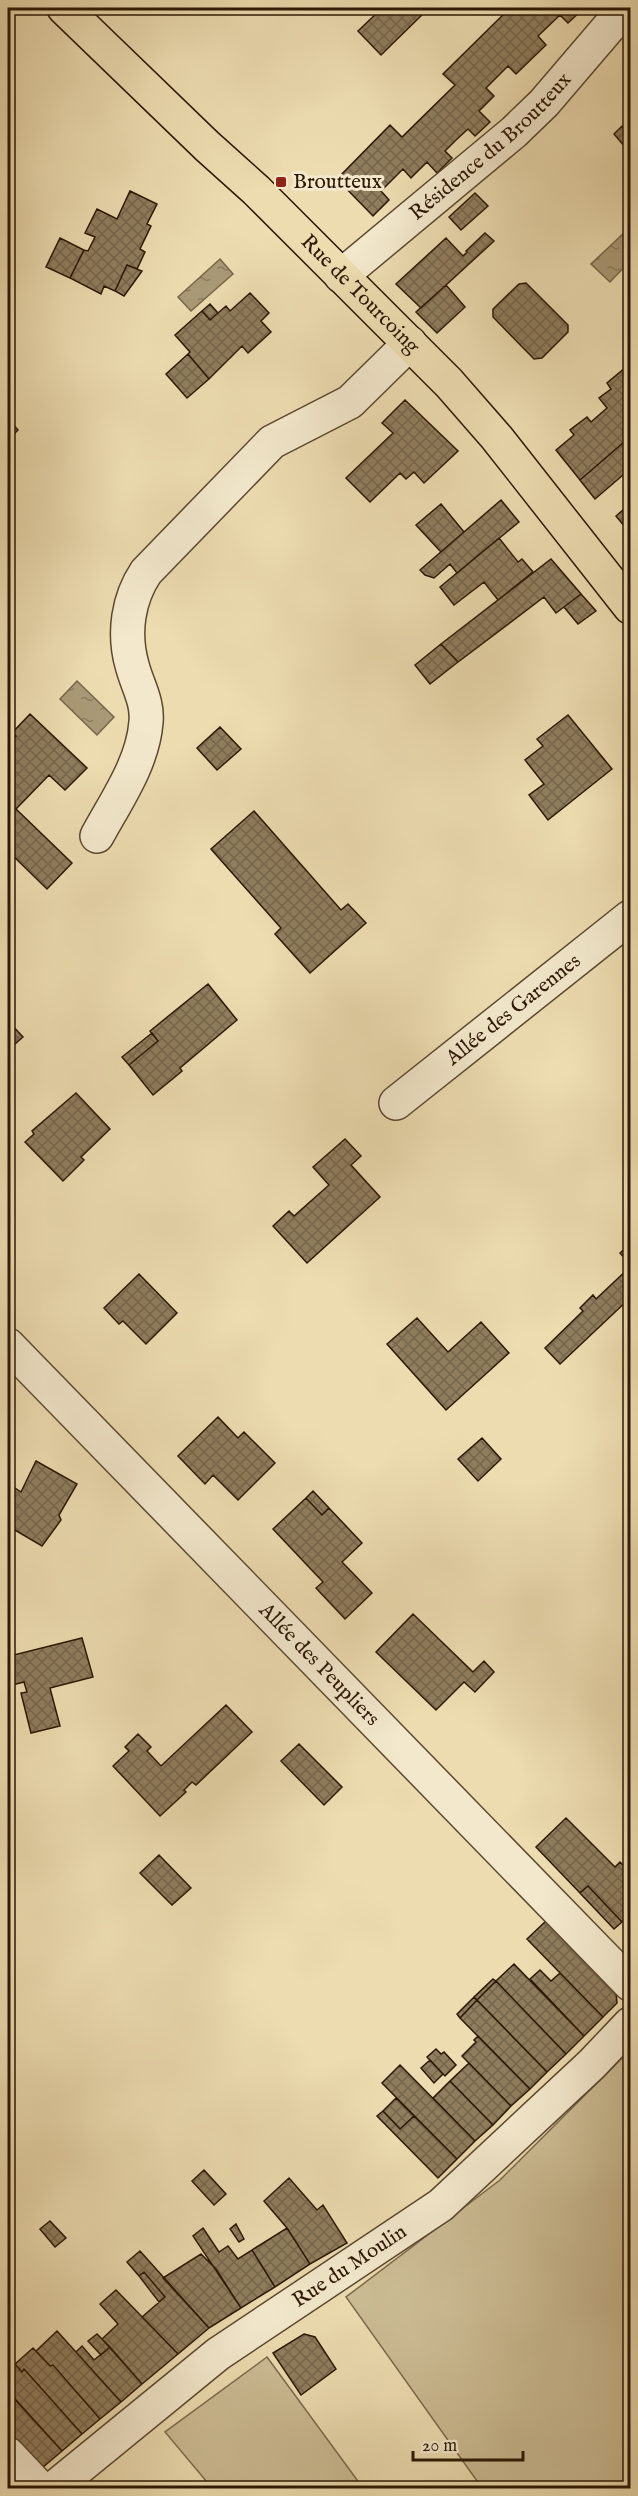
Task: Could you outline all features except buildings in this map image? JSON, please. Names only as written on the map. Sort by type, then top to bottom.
[{"type":"main road","name":"Rue de Tourcoing","points":[[64,8],[256,190],[410,343],[496,438],[630,607]]},
{"type":"street","name":"Résidence du Broutteux","points":[[341,276],[514,132],[544,103],[609,27],[630,8]]},
{"type":"street","points":[[97,836],[132,772],[146,724],[145,701],[132,665],[128,634],[130,605],[139,582],[146,572],[272,442],[350,402],[410,343]]},
{"type":"street","name":"Allée des Garennes","points":[[396,1102],[630,917]]},
{"type":"street","name":"Allée des Peupliers","points":[[8,1345],[630,1984]]},
{"type":"street","name":"Rue du Moulin","points":[[54,2488],[218,2354],[441,2205],[575,2080],[630,2024]]},
{"type":"street","points":[[8,2454],[40,2488]]},
{"type":"shaded area","points":[[630,2050],[630,2488],[482,2488],[346,2297],[500,2180]]},
{"type":"shaded area","points":[[267,2357],[363,2488],[212,2488],[165,2432]]},
{"type":"water","points":[[626,231],[630,236],[630,261],[610,282],[591,264]]},
{"type":"water","points":[[220,259],[233,274],[191,311],[178,297]]},
{"type":"water","points":[[77,681],[114,717],[97,735],[60,699]]},
{"type":"place","name":"Broutteux","points":[[281,182]]}]
